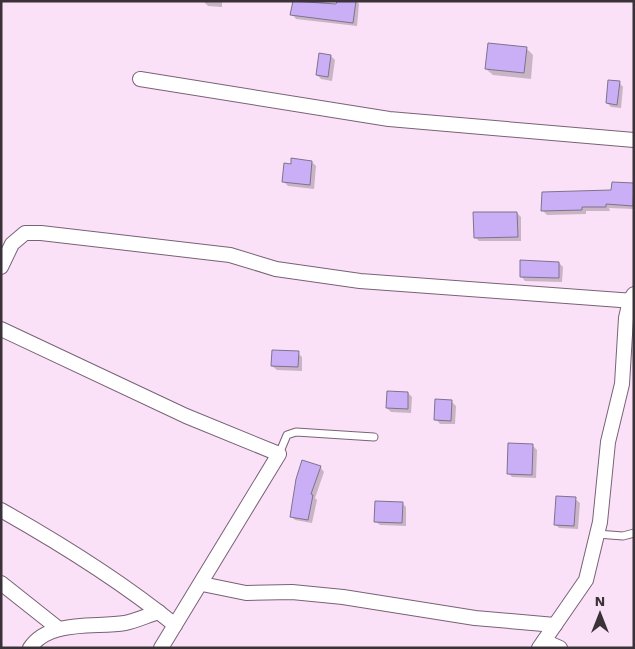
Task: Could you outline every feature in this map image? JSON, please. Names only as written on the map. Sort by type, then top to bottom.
[{"type":"street","points":[[140,79],[389,119],[634,140]]},
{"type":"street","points":[[1,267],[12,244],[25,233],[41,233],[230,255],[276,269],[360,281],[632,298],[624,338],[623,376],[608,442],[597,534],[586,580],[541,645],[560,648]]},
{"type":"street","points":[[1,329],[186,416],[280,454],[161,648]]},
{"type":"street","points":[[1,510],[78,553],[176,625]]},
{"type":"street","points":[[1,583],[60,629]]},
{"type":"street","points":[[202,584],[246,593],[292,592],[343,597],[474,618],[555,625]]},
{"type":"street","points":[[30,648],[36,640],[60,629],[126,623],[159,612]]},
{"type":"lane","points":[[280,454],[286,436],[296,432],[374,437]]},
{"type":"lane","points":[[597,534],[623,536],[634,533]]},
{"type":"building","points":[[293,1],[336,4],[337,1],[356,1],[353,23],[290,15]]},
{"type":"building","points":[[488,43],[527,47],[524,73],[485,69]]},
{"type":"building","points":[[319,53],[331,55],[328,77],[316,75]]},
{"type":"building","points":[[608,80],[620,81],[617,105],[606,103]]},
{"type":"building","points":[[291,158],[312,161],[310,185],[282,182],[284,163],[291,164]]},
{"type":"building","points":[[612,182],[634,183],[633,206],[606,204],[606,207],[582,207],[582,210],[541,211],[542,192],[611,190]]},
{"type":"building","points":[[473,212],[517,212],[518,237],[474,238]]},
{"type":"building","points":[[520,260],[559,262],[559,278],[520,277]]},
{"type":"building","points":[[272,350],[299,351],[298,367],[271,366]]},
{"type":"building","points":[[387,391],[408,392],[408,409],[386,408]]},
{"type":"building","points":[[435,399],[452,400],[451,421],[434,420]]},
{"type":"building","points":[[508,443],[533,444],[532,475],[507,474]]},
{"type":"building","points":[[302,460],[321,466],[311,494],[313,495],[308,520],[290,517],[296,479]]},
{"type":"building","points":[[556,496],[576,497],[574,526],[554,525]]},
{"type":"building","points":[[375,501],[403,502],[402,523],[374,522]]}]
